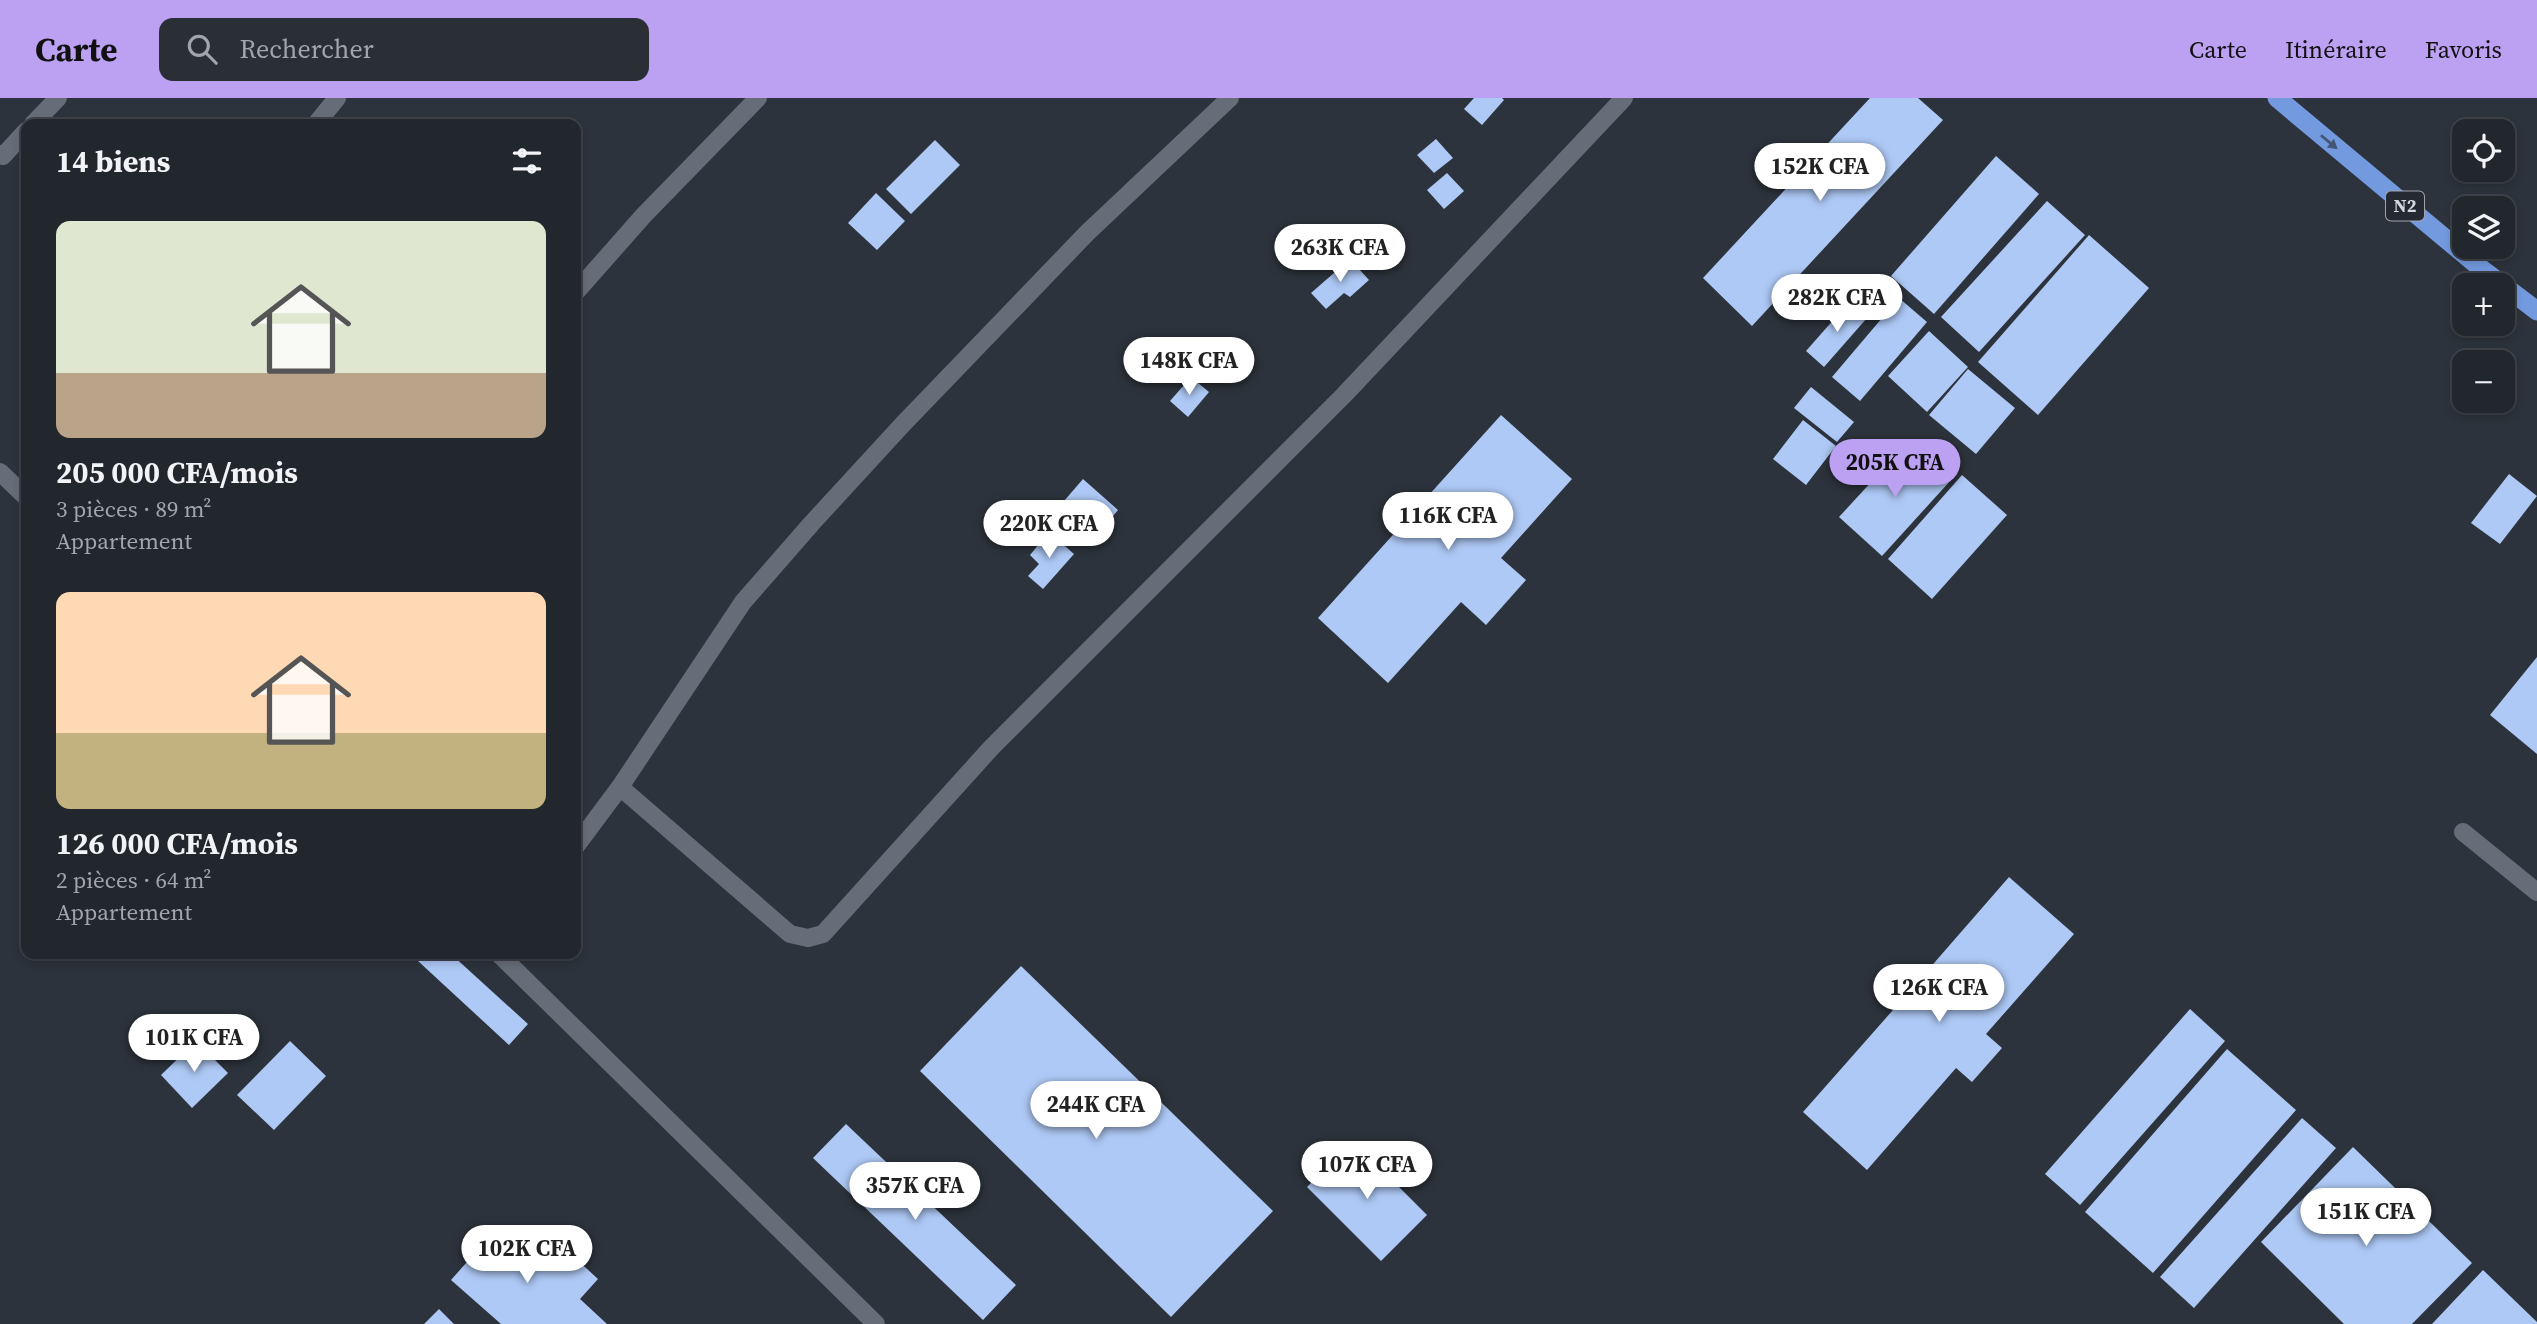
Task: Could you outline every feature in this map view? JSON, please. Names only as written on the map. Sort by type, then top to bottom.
[{"type":"highway","name":"N2","points":[[2277,98],[2473,262],[2537,311]]},
{"type":"street","points":[[38,119],[58,98]]},
{"type":"street","points":[[320,119],[337,98]]},
{"type":"street","points":[[581,286],[644,215],[758,98]]},
{"type":"street","points":[[581,839],[620,787],[743,603],[812,523],[1087,233],[1230,98]]},
{"type":"street","points":[[620,787],[790,933],[808,937],[824,934],[991,748],[1344,395],[1625,98]]},
{"type":"street","points":[[0,154],[3,156],[21,136]]},
{"type":"street","points":[[0,472],[21,492]]},
{"type":"street","points":[[2463,832],[2537,892]]},
{"type":"street","points":[[504,959],[876,1324]]},
{"type":"building","points":[[1474,98],[1504,100],[1482,125],[1464,109]]},
{"type":"building","points":[[1870,98],[1918,98],[1943,120],[1752,326],[1703,278]]},
{"type":"building","points":[[1436,139],[1453,158],[1434,173],[1417,155]]},
{"type":"building","points":[[935,140],[960,165],[911,214],[886,189]]},
{"type":"building","points":[[1996,156],[2039,194],[1934,314],[1891,276]]},
{"type":"building","points":[[1447,173],[1464,191],[1444,209],[1427,190]]},
{"type":"building","points":[[876,193],[905,221],[877,250],[848,223]]},
{"type":"building","points":[[2047,201],[2085,235],[1979,352],[1941,317]]},
{"type":"building","points":[[2089,235],[2149,288],[2038,415],[1978,362]]},
{"type":"building","points":[[1350,259],[1369,280],[1350,297],[1344,293],[1326,309],[1311,293]]},
{"type":"building","points":[[1899,298],[1927,322],[1860,401],[1832,377]]},
{"type":"building","points":[[1850,301],[1867,318],[1824,367],[1806,351]]},
{"type":"building","points":[[1929,331],[1968,367],[1927,412],[1888,376]]},
{"type":"building","points":[[1968,369],[2015,408],[1976,454],[1929,415]]},
{"type":"building","points":[[1191,377],[1209,392],[1188,417],[1170,401]]},
{"type":"building","points":[[1811,387],[1854,422],[1837,442],[1794,408]]},
{"type":"building","points":[[1501,415],[1572,479],[1501,558],[1526,580],[1486,625],[1461,602],[1388,683],[1318,618]]},
{"type":"building","points":[[1803,420],[1836,446],[1806,485],[1773,459]]},
{"type":"building","points":[[1909,441],[1951,480],[1882,556],[1839,517]]},
{"type":"building","points":[[2509,474],[2537,496],[2500,544],[2471,523]]},
{"type":"building","points":[[1962,475],[2007,515],[1932,599],[1888,559]]},
{"type":"building","points":[[1083,479],[1118,510],[1095,538],[1058,508]]},
{"type":"building","points":[[1049,532],[1074,554],[1043,589],[1028,576],[1039,564],[1030,555]]},
{"type":"building","points":[[2537,657],[2537,754],[2490,715]]},
{"type":"building","points":[[2009,877],[2074,934],[1986,1034],[2002,1048],[1972,1082],[1956,1068],[1867,1170],[1803,1112],[1893,1010],[1882,1001],[1910,968],[1921,978]]},
{"type":"building","points":[[456,959],[528,1024],[509,1045],[418,961]]},
{"type":"building","points":[[1021,966],[1273,1211],[1171,1317],[920,1071]]},
{"type":"building","points":[[2190,1009],[2225,1041],[2080,1205],[2045,1174]]},
{"type":"building","points":[[196,1041],[228,1073],[192,1108],[161,1075]]},
{"type":"building","points":[[290,1041],[326,1076],[274,1130],[237,1095]]},
{"type":"building","points":[[2227,1049],[2296,1110],[2153,1273],[2085,1212]]},
{"type":"building","points":[[2302,1118],[2336,1148],[2194,1308],[2160,1277]]},
{"type":"building","points":[[846,1124],[1016,1285],[983,1320],[813,1158]]},
{"type":"building","points":[[1353,1141],[1427,1215],[1381,1261],[1307,1187]]},
{"type":"building","points":[[2353,1147],[2472,1263],[2412,1324],[2344,1324],[2261,1242]]},
{"type":"building","points":[[498,1227],[543,1266],[561,1245],[598,1279],[580,1299],[607,1324],[501,1324],[451,1280]]},
{"type":"building","points":[[2483,1270],[2537,1322],[2537,1324],[2432,1324]]},
{"type":"building","points":[[439,1309],[454,1324],[424,1324]]}]
